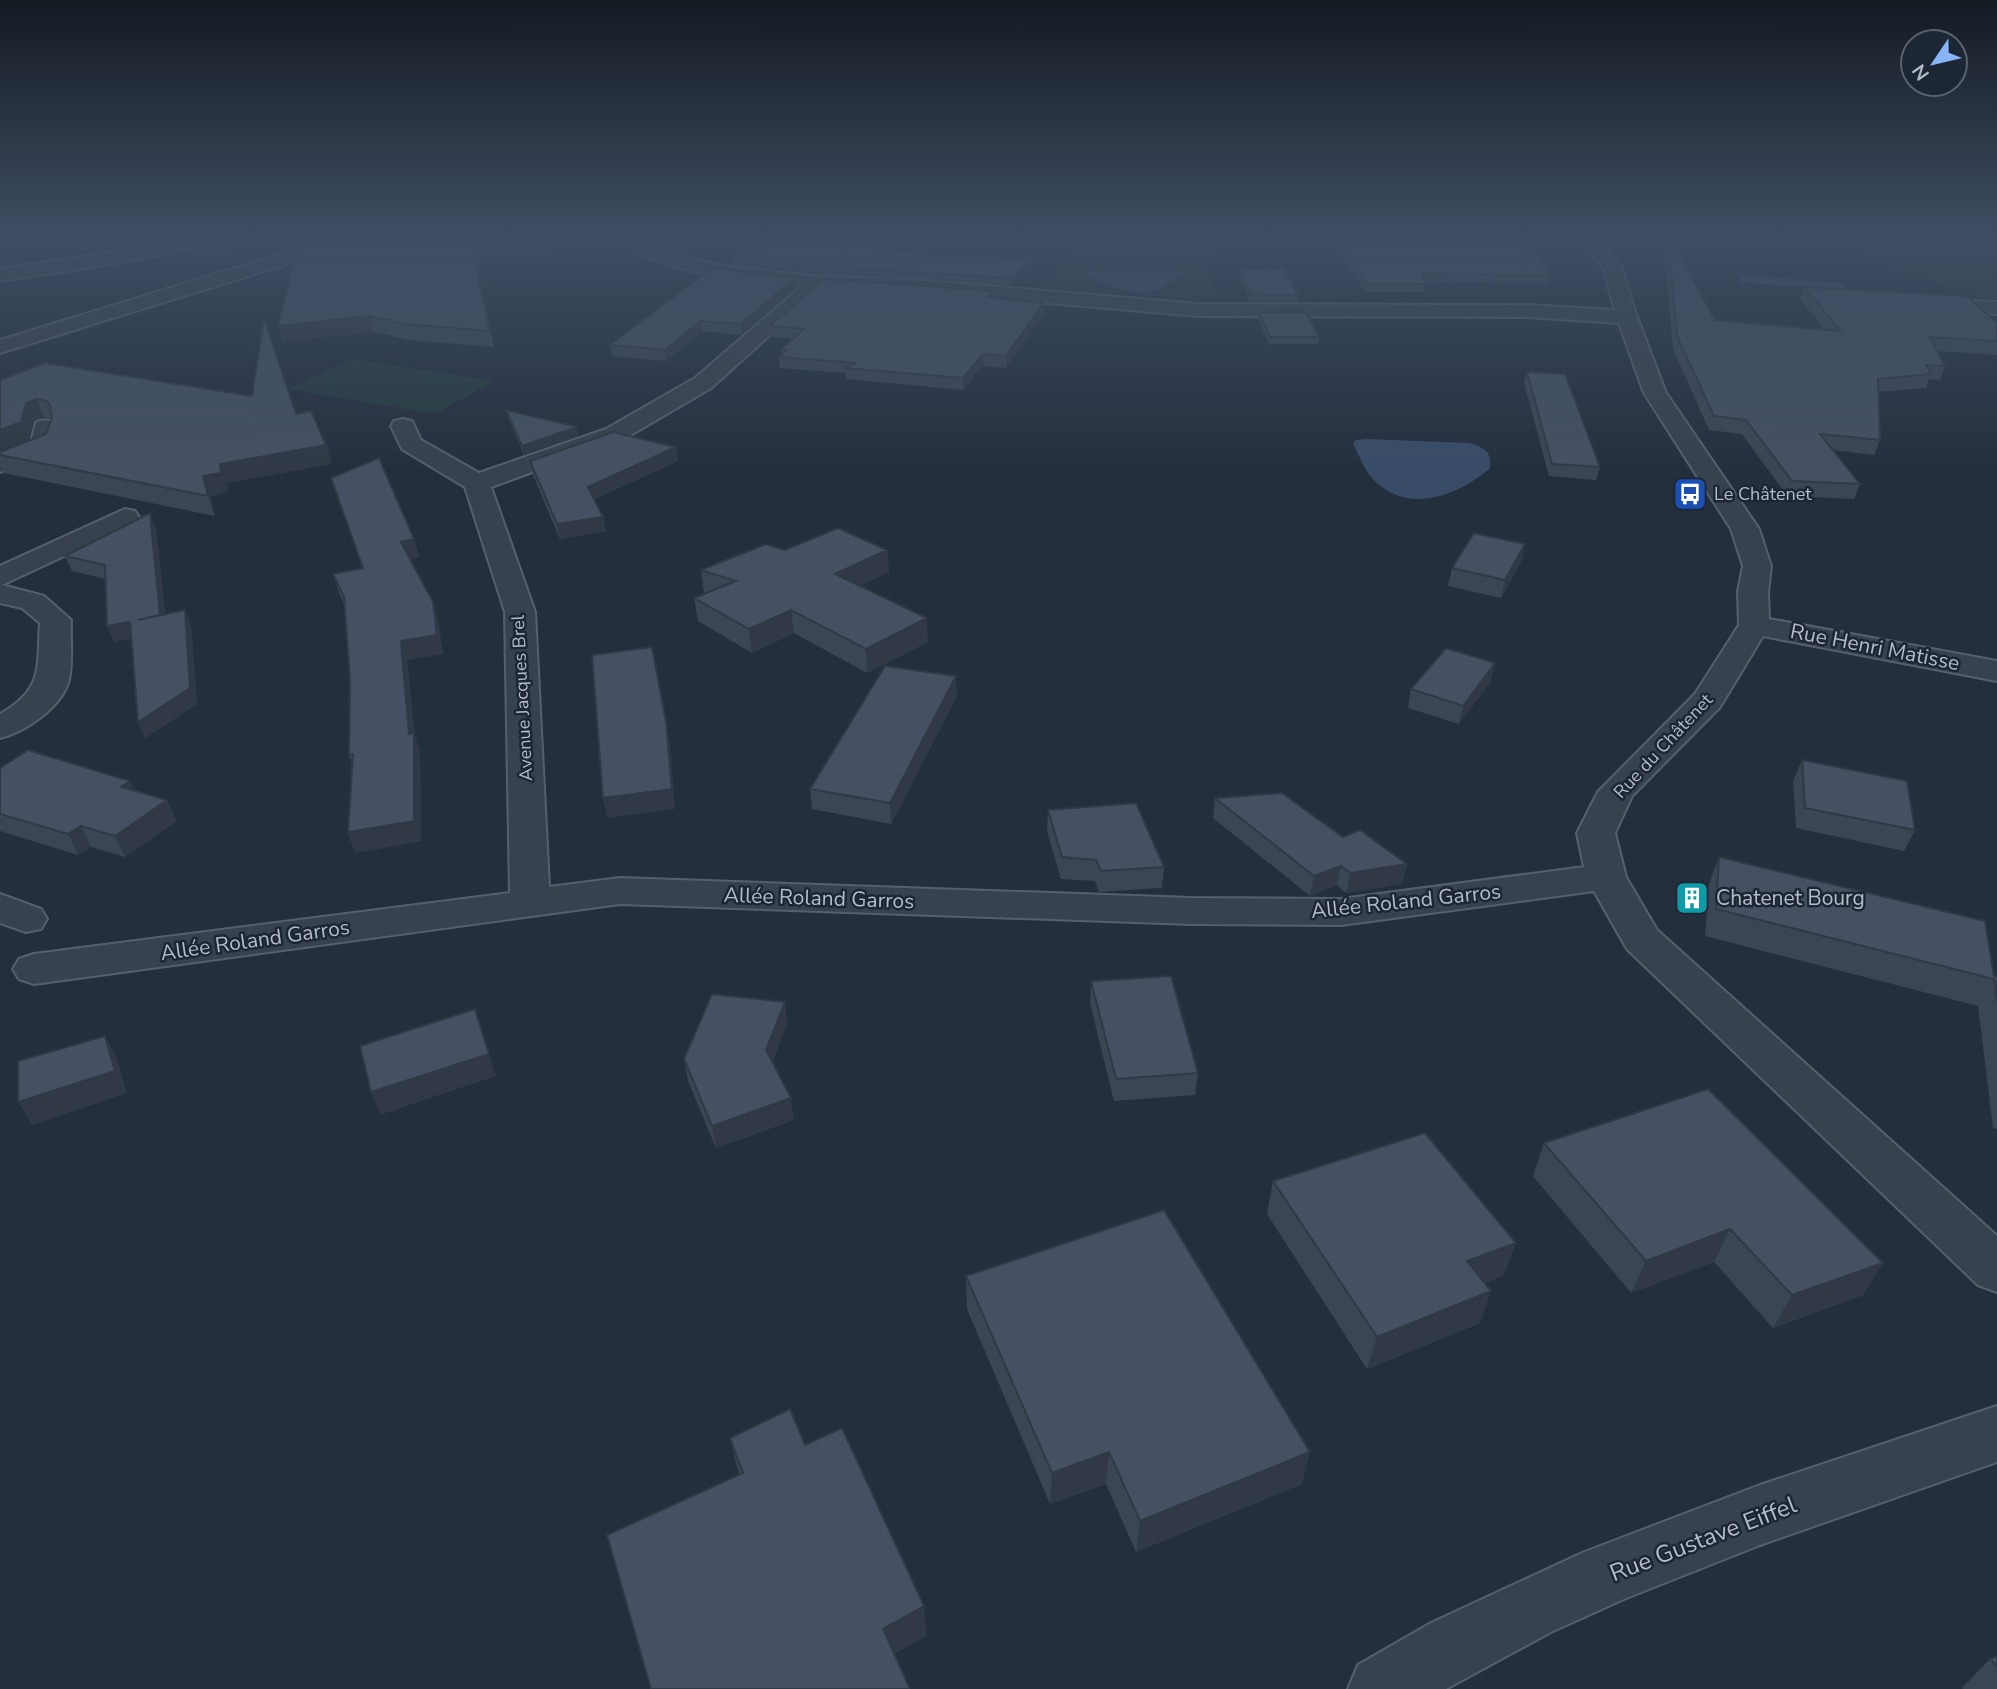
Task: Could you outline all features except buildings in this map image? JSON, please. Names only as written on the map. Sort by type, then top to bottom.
[{"type":"street","points":[[1,346],[112,312]]},
{"type":"street","points":[[403,426],[411,444],[477,483],[615,434],[703,383],[784,312]]},
{"type":"street","points":[[1499,312],[1627,317]]},
{"type":"street","points":[[1626,312],[1655,393],[1745,529],[1756,566],[1753,592],[1754,625]]},
{"type":"street","points":[[0,464],[43,446],[45,427]]},
{"type":"street","name":"Avenue Jacques Brel","points":[[477,483],[520,612],[530,903]]},
{"type":"street","points":[[0,577],[125,517]]},
{"type":"street","points":[[0,594],[33,602],[56,620],[52,682],[33,709],[0,727]]},
{"type":"street","name":"Rue Henri Matisse","points":[[1754,625],[1997,671]]},
{"type":"street","name":"Rue du Châtenet","points":[[1754,625],[1708,700],[1616,792],[1596,833],[1606,877],[1643,939],[1997,1269]]},
{"type":"street","name":"Allée Roland Garros","points":[[34,970],[620,891],[1191,911],[1341,912],[1606,877]]},
{"type":"street","name":"Rue Gustave Eiffel","points":[[1382,1689],[1444,1650],[1667,1548],[1997,1434]]},
{"type":"green space","points":[[353,359],[494,381],[435,414],[288,389]]},
{"type":"water","points":[[1356,440],[1470,443],[1486,451],[1490,458],[1490,468],[1463,487],[1432,498],[1400,496],[1386,490],[1366,470],[1353,444]]},
{"type":"place","name":"Le Châtenet","points":[[1690,494]]},
{"type":"place","name":"Chatenet Bourg","points":[[1692,898]]}]
